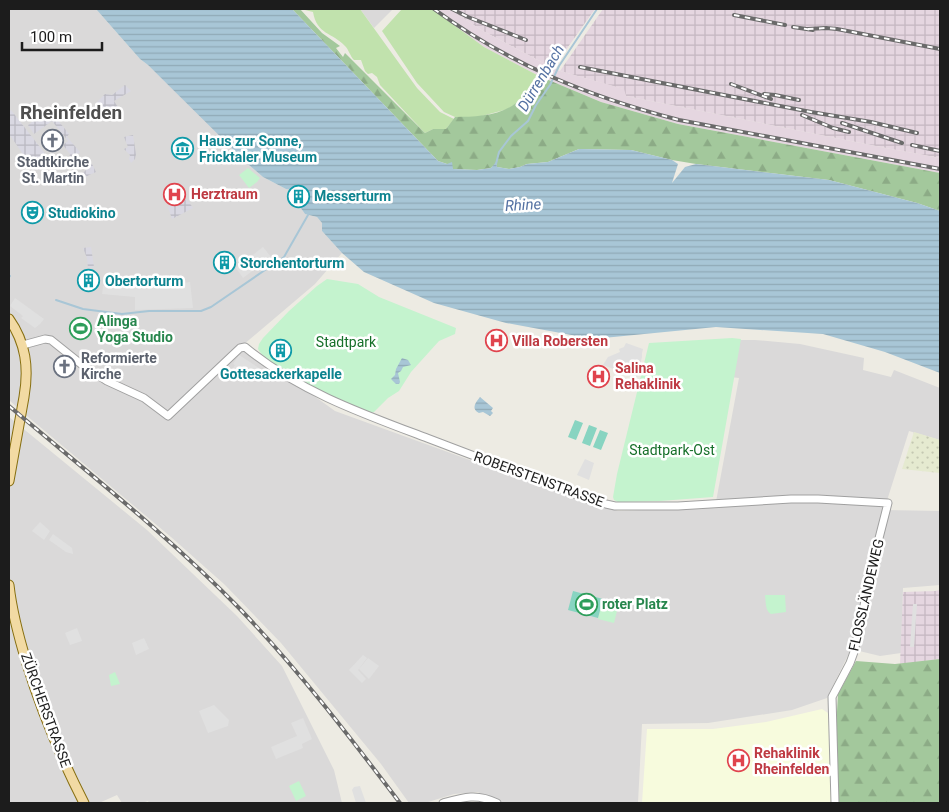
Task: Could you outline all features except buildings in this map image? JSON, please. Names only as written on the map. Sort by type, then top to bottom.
[{"type":"main road","points":[[9,319],[23,345],[26,367],[26,386],[9,481]]},
{"type":"main road","name":"ZÜRCHERSTRASSE","points":[[9,585],[20,639],[37,696],[57,748],[84,803]]},
{"type":"street","name":"ROBERSTENSTRASSE","points":[[23,345],[45,339],[51,340],[108,381],[144,398],[168,416],[240,348],[245,347],[275,369],[318,394],[363,414],[565,490],[615,506],[672,506],[800,499],[888,503]]},
{"type":"street","name":"FLOSSLÄNDEWEG","points":[[835,803],[832,697],[854,652],[888,503]]},
{"type":"street","points":[[443,803],[460,798],[476,797],[485,798],[497,803]]},
{"type":"shaded area","points":[[9,9],[96,9],[140,59],[193,108],[249,165],[263,177],[286,189],[299,191],[301,197],[298,204],[305,214],[317,217],[322,223],[322,231],[342,253],[315,284],[243,345],[335,411],[618,511],[715,507],[739,378],[705,374],[707,340],[755,340],[800,344],[864,358],[863,370],[891,377],[894,370],[940,388],[940,440],[909,431],[884,510],[940,511],[940,585],[903,588],[901,653],[880,656],[851,649],[827,698],[792,710],[708,723],[642,724],[638,803],[499,803],[478,792],[454,794],[425,803],[409,803],[381,764],[281,643],[224,584],[9,400]]},
{"type":"shaded area","points":[[360,9],[393,9],[374,28]]},
{"type":"shaded area","points":[[432,9],[449,9],[483,31],[553,68],[624,89],[626,96],[940,158],[940,173],[678,124],[601,102],[539,76],[484,47]]},
{"type":"shaded area","points":[[449,9],[595,9],[553,68],[483,31]]},
{"type":"shaded area","points":[[603,9],[940,9],[940,158],[626,96],[623,89],[560,71]]},
{"type":"shaded area","points":[[125,85],[131,91],[114,101],[118,107],[110,113],[107,110],[104,112],[99,105],[97,106],[96,103],[105,94],[112,95]]},
{"type":"shaded area","points":[[11,110],[50,160],[34,170],[9,134],[9,112]]},
{"type":"shaded area","points":[[53,114],[69,134],[67,137],[80,152],[63,168],[53,158],[56,160],[60,158],[66,161],[69,158],[70,154],[63,145],[68,141],[52,121],[34,134],[28,125],[33,119]]},
{"type":"shaded area","points":[[133,135],[136,154],[135,159],[131,163],[130,155],[124,149],[128,147],[124,137]]},
{"type":"shaded area","points":[[92,164],[96,172],[77,183],[75,181]]},
{"type":"shaded area","points":[[187,199],[193,208],[172,219],[168,207]]},
{"type":"shaded area","points":[[91,247],[94,267],[88,268],[83,248]]},
{"type":"shaded area","points":[[263,247],[271,257],[243,278],[236,268]]},
{"type":"shaded area","points":[[190,282],[193,308],[135,310],[135,297],[102,294],[103,286],[156,287]]},
{"type":"shaded area","points":[[15,298],[44,319],[40,324],[35,328],[21,318],[23,316],[10,306]]},
{"type":"shaded area","points":[[626,343],[643,349],[637,378],[603,365],[608,357],[620,352],[619,349],[624,347]]},
{"type":"shaded area","points":[[239,355],[262,370],[253,381],[233,368],[235,365],[233,364]]},
{"type":"shaded area","points":[[9,417],[147,530],[237,616],[282,666],[334,770],[342,803],[149,803],[148,801],[142,803],[122,803],[117,795],[99,803],[9,803]]},
{"type":"shaded area","points":[[914,432],[940,440],[940,473],[902,469]]},
{"type":"shaded area","points":[[585,459],[594,463],[589,480],[577,475]]},
{"type":"shaded area","points":[[40,522],[50,531],[44,540],[32,531]]},
{"type":"shaded area","points":[[53,534],[72,548],[73,554],[66,552],[49,540]]},
{"type":"shaded area","points":[[940,590],[940,659],[900,664],[903,592]]},
{"type":"shaded area","points":[[913,604],[917,604],[914,647],[910,647]]},
{"type":"shaded area","points":[[77,628],[82,641],[70,645],[65,633]]},
{"type":"shaded area","points":[[144,638],[149,649],[136,655],[132,643]]},
{"type":"shaded area","points":[[363,655],[367,658],[358,670],[366,679],[362,683],[349,670]]},
{"type":"shaded area","points":[[368,658],[379,666],[369,679],[359,669]]},
{"type":"shaded area","points":[[214,705],[229,720],[228,726],[208,733],[199,711]]},
{"type":"shaded area","name":"Rehaklinik Rheinfelden","points":[[822,709],[828,713],[831,742],[830,781],[832,803],[642,803],[647,729],[713,729],[766,722]]},
{"type":"shaded area","points":[[303,718],[312,739],[302,744],[303,748],[276,759],[271,747],[297,736],[291,723]]},
{"type":"shaded area","points":[[360,786],[366,803],[356,803],[352,790],[354,787]]},
{"type":"green space","points":[[292,9],[300,9],[322,33],[340,46],[336,48],[343,57],[345,53],[425,133],[433,129],[446,129],[455,117],[487,115],[503,111],[516,103],[539,76],[601,102],[678,124],[940,173],[940,211],[917,203],[829,180],[696,164],[631,150],[579,149],[548,162],[527,164],[509,169],[497,167],[496,163],[491,168],[477,170],[453,169],[447,164],[438,161]]},
{"type":"green space","points":[[304,9],[360,9],[417,88],[440,112],[454,119],[446,129],[433,129],[425,133],[380,85],[377,77],[365,71],[361,60],[354,60],[340,41],[321,29],[313,12]]},
{"type":"green space","points":[[402,9],[432,9],[484,47],[539,76],[518,102],[508,109],[478,117],[455,117],[444,112],[417,83],[382,31]]},
{"type":"green space","points":[[248,168],[260,178],[249,188],[239,175]]},
{"type":"green space","name":"Stadtpark","points":[[327,279],[358,284],[379,297],[456,328],[455,334],[439,341],[411,372],[399,391],[388,398],[374,412],[370,413],[292,377],[278,368],[258,349],[263,338],[289,311]]},
{"type":"green space","name":"Stadtpark-Ost","points":[[741,339],[713,497],[660,501],[618,502],[614,500],[617,474],[649,343]]},
{"type":"green space","points":[[575,420],[583,423],[576,440],[568,437]]},
{"type":"green space","points":[[589,425],[597,428],[590,446],[582,443]]},
{"type":"green space","points":[[600,430],[608,433],[601,450],[593,447]]},
{"type":"green space","name":"roter Platz","points":[[573,591],[603,599],[598,618],[568,610]]},
{"type":"green space","points":[[765,595],[785,595],[786,612],[769,613]]},
{"type":"green space","points":[[603,599],[619,603],[614,623],[598,619]]},
{"type":"green space","points":[[940,659],[940,803],[838,803],[836,729],[838,694],[856,661],[895,664]]},
{"type":"green space","points":[[115,672],[120,684],[111,686],[109,675]]},
{"type":"green space","points":[[299,781],[306,796],[296,801],[289,786]]},
{"type":"water","name":"Rhine","points":[[96,9],[292,9],[438,161],[447,164],[452,162],[453,169],[477,170],[491,168],[496,162],[497,167],[509,169],[527,164],[548,162],[579,149],[631,150],[672,160],[678,164],[672,183],[685,167],[696,164],[829,180],[917,203],[940,211],[940,373],[885,352],[823,334],[716,327],[593,339],[506,323],[434,303],[364,272],[342,253],[322,231],[322,223],[317,217],[305,214],[298,204],[301,197],[299,191],[286,189],[263,177],[249,165],[140,59]]},
{"type":"water","points":[[402,358],[408,360],[411,365],[403,367],[398,373],[400,382],[396,384],[391,379],[395,375]]},
{"type":"water","points":[[480,397],[493,408],[491,411],[493,413],[490,416],[475,410],[475,404]]},
{"type":"waterway","name":"Dürrenbach","points":[[496,164],[499,152],[511,136],[528,121],[559,66],[597,9]]},
{"type":"waterway","points":[[56,300],[83,309],[122,314],[149,311],[201,311],[211,307],[284,257],[308,215]]},
{"type":"railway","points":[[434,9],[492,47],[521,62],[581,89],[645,111],[679,120],[940,169]]},
{"type":"railway","points":[[452,9],[526,40]]},
{"type":"railway","points":[[734,15],[785,25]]},
{"type":"railway","points":[[793,27],[813,30]]},
{"type":"railway","points":[[808,29],[837,29],[940,49]]},
{"type":"railway","points":[[580,67],[871,122],[917,133]]},
{"type":"railway","points":[[731,84],[771,99]]},
{"type":"railway","points":[[764,94],[799,100]]},
{"type":"railway","points":[[802,115],[833,128],[849,132]]},
{"type":"railway","points":[[842,123],[902,143]]},
{"type":"railway","points":[[912,145],[940,151]]},
{"type":"railway","points":[[9,406],[156,529],[239,608],[302,679],[400,803]]},
{"type":"place","name":"Stadtkirche St. Martin","points":[[53,140]]},
{"type":"place","name":"Haus zur Sonne, Fricktaler Museum","points":[[183,149]]},
{"type":"place","name":"Herztraum","points":[[175,194]]},
{"type":"place","name":"Messerturm","points":[[298,196]]},
{"type":"place","name":"Studiokino","points":[[32,213]]},
{"type":"place","name":"Storchentorturm","points":[[224,263]]},
{"type":"place","name":"Obertorturm","points":[[89,281]]},
{"type":"place","name":"Alinga Yoga Studio","points":[[81,329]]},
{"type":"place","name":"Villa Robersten","points":[[496,341]]},
{"type":"place","name":"Gottesackerkapelle","points":[[281,351]]},
{"type":"place","name":"Reformierte Kirche","points":[[65,366]]},
{"type":"place","name":"Salina Rehaklinik","points":[[599,376]]},
{"type":"place","name":"roter Platz","points":[[586,604]]},
{"type":"place","name":"Rehaklinik Rheinfelden","points":[[738,761]]},
{"type":"district","name":"Rheinfelden","points":[[71,112]]}]
